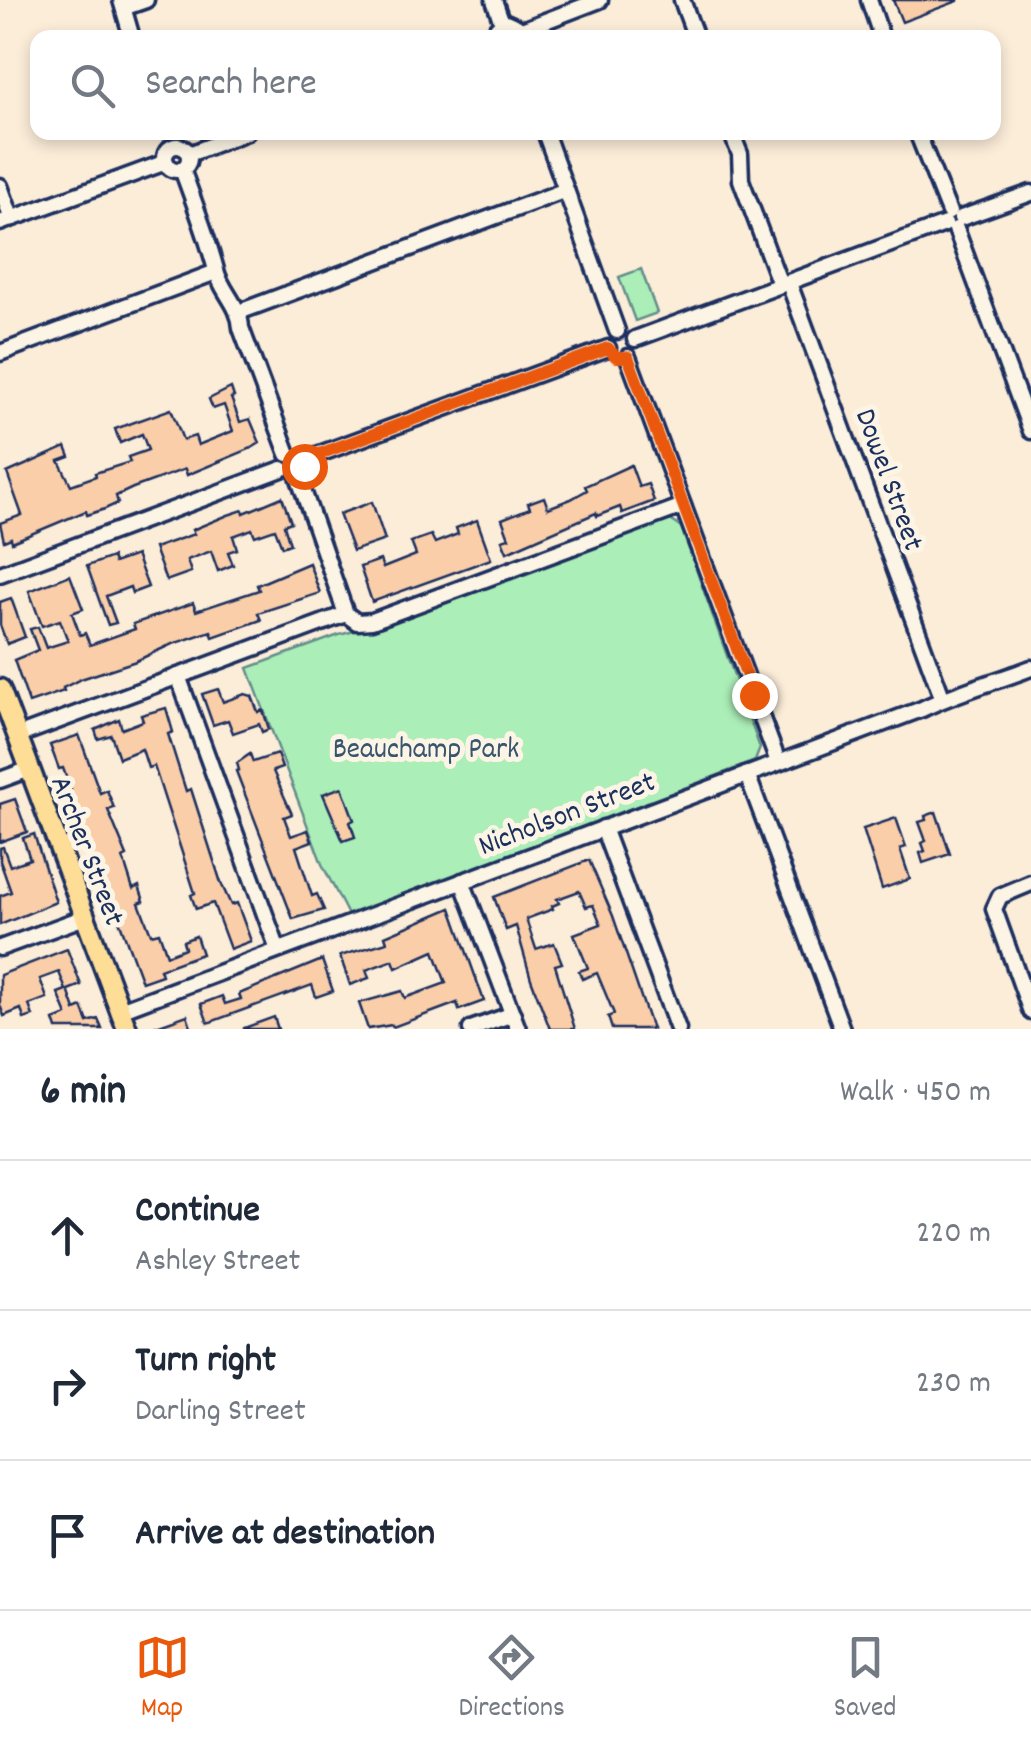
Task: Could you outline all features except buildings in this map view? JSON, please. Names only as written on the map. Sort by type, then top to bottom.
[{"type":"main road","name":"Archer Street","points":[[0,690],[127,1029]]},
{"type":"street","points":[[130,30],[124,4],[146,0]]},
{"type":"street","points":[[494,0],[499,30]]},
{"type":"street","points":[[529,30],[600,0]]},
{"type":"street","points":[[682,0],[693,30]]},
{"type":"street","points":[[869,0],[879,30]]},
{"type":"street","points":[[170,140],[189,154],[182,169],[172,169],[166,162],[170,140]]},
{"type":"street","points":[[189,154],[225,140]]},
{"type":"street","points":[[548,140],[618,331]]},
{"type":"street","name":"Dowel Street","points":[[735,140],[741,180],[778,278],[793,295],[942,697]]},
{"type":"street","points":[[921,140],[1031,430]]},
{"type":"street","points":[[0,186],[6,220],[166,162]]},
{"type":"street","points":[[182,169],[214,256],[216,272],[239,312],[241,328],[291,461],[304,469],[298,476],[346,614],[357,622],[372,621],[683,506]]},
{"type":"street","points":[[239,312],[566,190]]},
{"type":"street","points":[[635,339],[1031,192]]},
{"type":"street","points":[[0,353],[216,272]]},
{"type":"street","points":[[618,331],[629,332],[635,339],[634,351],[628,357],[616,357],[608,348],[610,338],[618,331]]},
{"type":"street","points":[[0,574],[291,461],[608,348]]},
{"type":"street","points":[[628,357],[778,762]]},
{"type":"street","points":[[17,736],[346,614]]},
{"type":"street","name":"Nicholson Street","points":[[120,1010],[922,709],[942,697],[962,694],[1031,668]]},
{"type":"street","points":[[178,676],[278,950]]},
{"type":"street","points":[[0,780],[30,769]]},
{"type":"street","points":[[748,774],[842,1029]]},
{"type":"street","points":[[603,828],[678,1029]]},
{"type":"street","points":[[462,881],[515,1022],[472,1029]]},
{"type":"street","points":[[1031,883],[1000,896],[994,909],[1031,1012]]},
{"type":"street","points":[[0,948],[85,916]]},
{"type":"green space","points":[[641,269],[657,313],[635,321],[619,277]]},
{"type":"green space","name":"Beauchamp Park","points":[[666,517],[681,527],[760,748],[755,761],[349,917],[322,864],[248,668],[339,635],[389,622]]},
{"type":"route","points":[[304,466],[303,460],[608,348],[616,357],[628,357],[754,695]]}]
